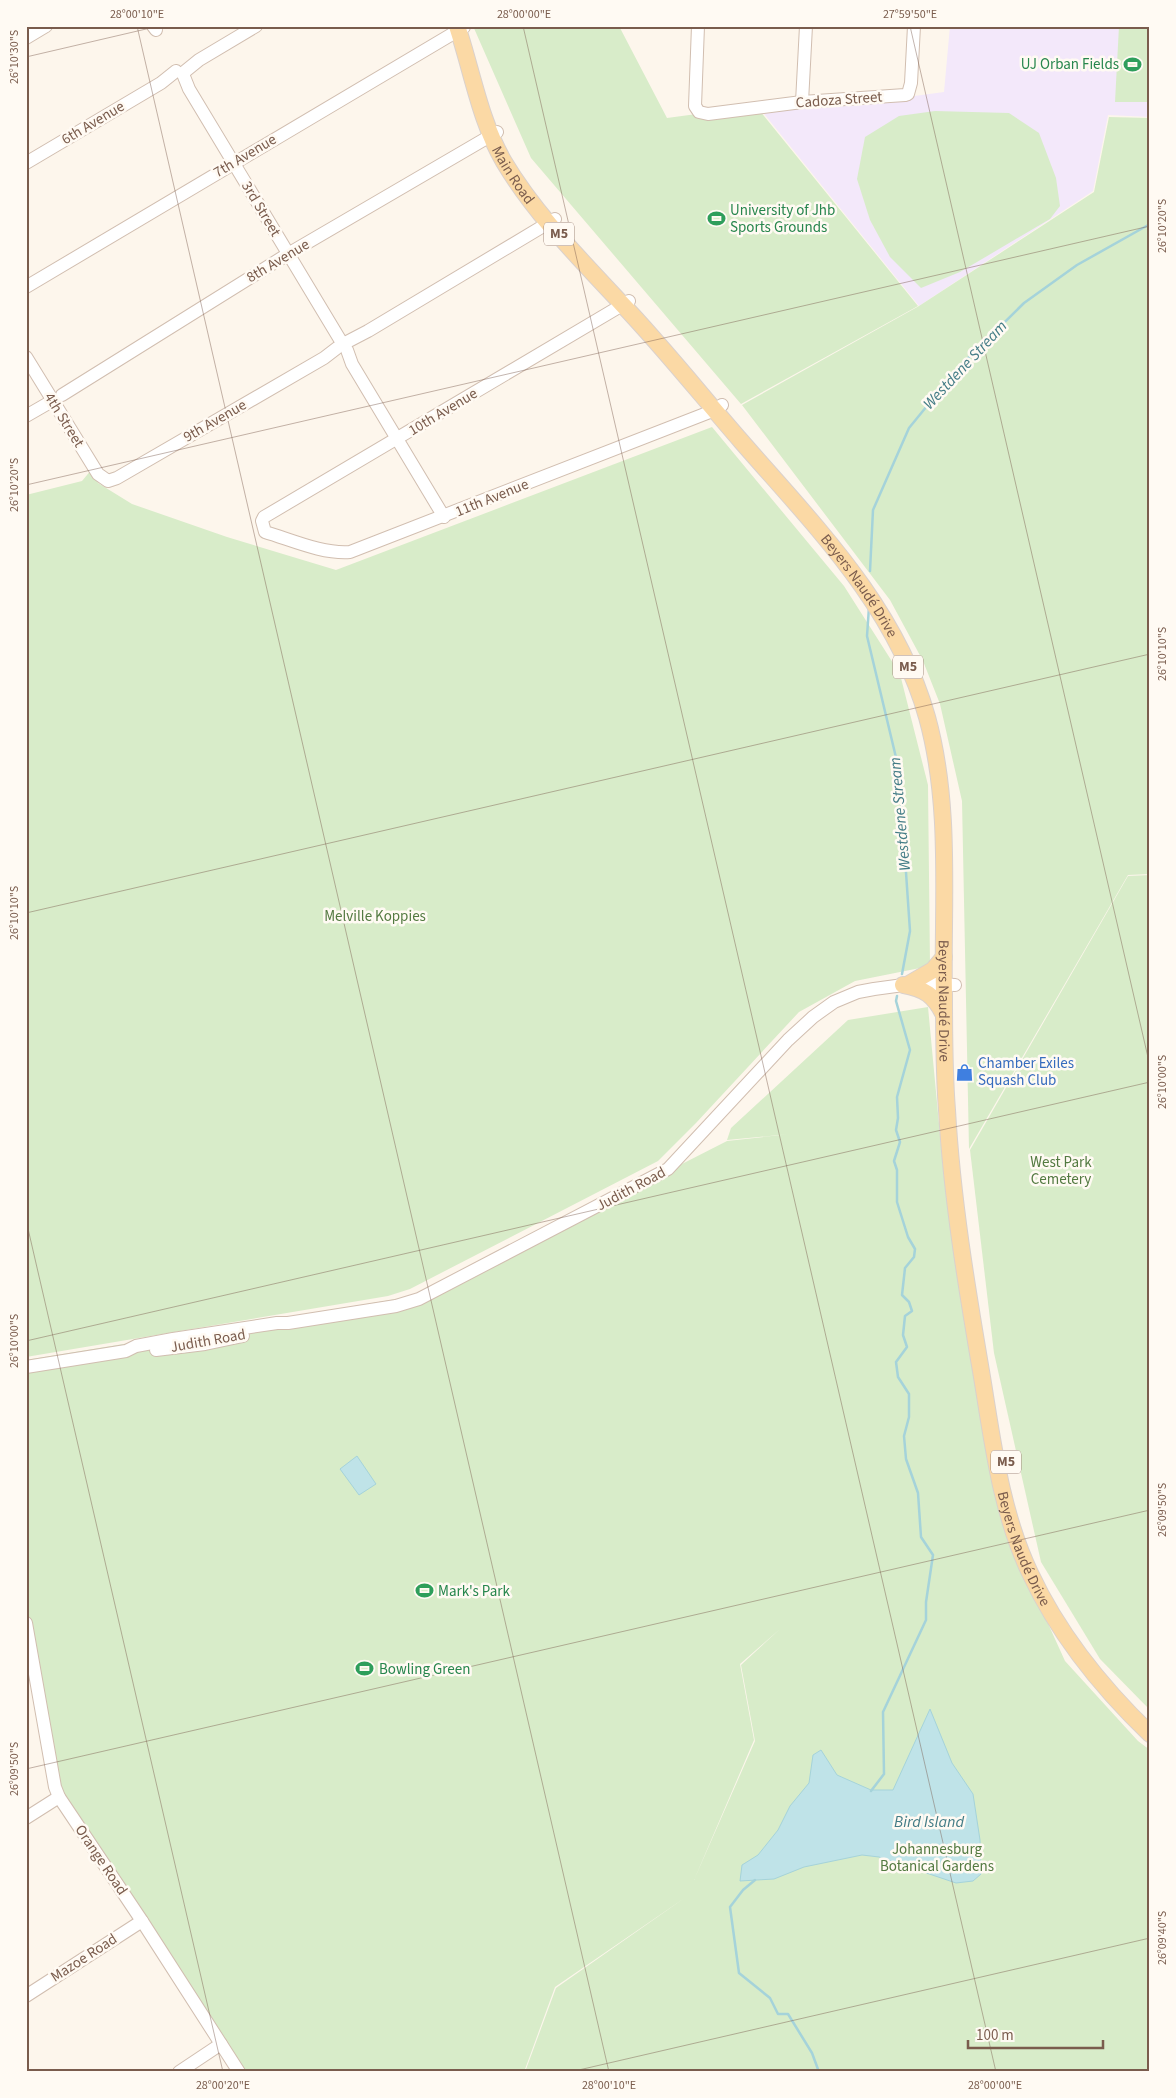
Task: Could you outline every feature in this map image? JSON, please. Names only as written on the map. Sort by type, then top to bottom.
[{"type":"main road","name":"Main Road","points":[[461,28],[494,134],[520,174],[552,221],[718,408]]},
{"type":"main road","name":"Beyers Naudé Drive","points":[[718,408],[845,561],[878,609],[913,678],[931,730],[941,794],[944,957],[949,985],[944,1016],[946,1110],[961,1238],[993,1444],[1006,1506],[1029,1571],[1056,1621],[1092,1672],[1117,1702],[1150,1734]]},
{"type":"main road","name":"Beyers Naudé Drive","points":[[718,408],[828,528],[864,574],[895,624],[929,691],[942,734],[952,803],[949,985],[960,1163],[980,1312],[1011,1488],[1035,1565],[1057,1606],[1094,1661],[1127,1701],[1150,1722]]},
{"type":"main road","points":[[906,984],[934,970],[944,957]]},
{"type":"main road","points":[[906,984],[932,996],[938,1002],[944,1016]]},
{"type":"street","points":[[26,38],[46,26]]},
{"type":"street","name":"6th Avenue","points":[[26,163],[256,26]]},
{"type":"street","name":"Cadoza Street","points":[[698,26],[694,100],[696,109],[703,114],[802,102],[908,94],[911,83],[914,26]]},
{"type":"street","points":[[802,102],[806,26]]},
{"type":"street","name":"7th Avenue","points":[[26,287],[461,28]]},
{"type":"street","name":"3rd Street","points":[[180,73],[444,517]]},
{"type":"street","name":"8th Avenue","points":[[26,416],[288,254],[494,134]]},
{"type":"street","name":"9th Avenue","points":[[105,480],[112,481],[342,348],[552,221]]},
{"type":"street","name":"10th Avenue","points":[[261,525],[264,517],[626,303]]},
{"type":"street","name":"4th Street","points":[[26,357],[57,398],[98,474],[105,480]]},
{"type":"street","name":"11th Avenue","points":[[261,525],[265,532],[339,553],[350,552],[444,517],[718,408]]},
{"type":"street","name":"Judith Road","points":[[26,1367],[126,1351],[152,1350],[219,1342],[288,1324],[396,1306],[419,1299],[663,1173],[674,1165],[788,1040],[813,1017],[834,1002],[850,995],[874,989],[906,984],[949,985]]},
{"type":"street","name":"Orange Road","points":[[26,1623],[29,1650],[55,1787],[59,1797],[142,1921],[239,2072]]},
{"type":"street","points":[[26,1818],[59,1797]]},
{"type":"street","name":"Mazoe Road","points":[[26,1996],[142,1921]]},
{"type":"street","points":[[179,2072],[221,2044]]},
{"type":"shaded area","points":[[950,26],[1150,26],[1150,117],[1108,115],[1093,191],[919,306],[757,105],[907,97],[944,92]]},
{"type":"green space","name":"University of Jhb Sports Grounds","points":[[473,26],[619,26],[667,118],[756,106],[918,306],[741,404],[531,158]]},
{"type":"green space","name":"UJ Orban Fields","points":[[1119,26],[1150,26],[1150,102],[1115,102]]},
{"type":"green space","points":[[935,111],[1009,113],[1039,133],[1056,178],[1060,206],[1050,219],[960,272],[921,288],[890,257],[870,220],[857,179],[865,137],[899,116]]},
{"type":"green space","points":[[1109,117],[1150,118],[1150,874],[1128,875],[969,1149],[962,801],[940,704],[923,661],[890,600],[742,405],[919,306],[1094,192]]},
{"type":"green space","name":"Melville Koppies","points":[[712,427],[844,586],[900,674],[928,785],[930,966],[855,981],[799,1012],[658,1161],[410,1289],[388,1296],[26,1357],[26,495],[82,481],[92,469],[98,483],[132,504],[227,537],[336,570]]},
{"type":"green space","name":"West Park Cemetery","points":[[1150,875],[1150,1710],[1100,1659],[1041,1562],[994,1353],[970,1150],[1128,876]]},
{"type":"green space","name":"Mark's Park","points":[[928,1007],[944,1177],[989,1463],[1026,1575],[1065,1661],[1138,1741],[1150,1750],[1150,2072],[525,2072],[556,1988],[686,1897],[555,1987],[524,2072],[241,2072],[60,1787],[26,1625],[26,1360],[427,1294],[727,1141],[790,1134],[727,1140],[731,1128],[848,1020]],"holes":[[[780,1629],[741,1665],[755,1741],[694,1880],[754,1740],[740,1664]]]},
{"type":"water","points":[[357,1456],[376,1484],[359,1495],[340,1469]]},
{"type":"water","name":"Bird Island","points":[[930,1709],[952,1763],[973,1794],[980,1840],[981,1874],[973,1881],[956,1883],[879,1857],[862,1855],[804,1867],[774,1879],[740,1881],[742,1865],[758,1855],[778,1830],[790,1806],[809,1783],[813,1755],[821,1750],[837,1775],[871,1790],[893,1790]]},
{"type":"waterway","name":"Westdene Stream","points":[[870,571],[873,510],[909,428],[958,368],[1024,303],[1077,265],[1150,224]]},
{"type":"waterway","name":"Westdene Stream","points":[[869,607],[867,636],[899,770],[910,931],[902,974]]},
{"type":"waterway","name":"Westdene Stream","points":[[871,1791],[884,1774],[883,1712],[926,1620],[926,1602],[933,1555],[921,1537],[918,1493],[906,1459],[904,1436],[909,1417],[909,1394],[898,1377],[896,1362],[907,1347],[903,1335],[905,1316],[912,1311],[909,1302],[902,1295],[905,1268],[914,1257],[915,1249],[908,1237],[897,1202],[897,1170],[894,1161],[900,1142],[896,1130],[898,1118],[897,1097],[910,1050],[896,1001],[897,996]]},
{"type":"waterway","name":"Westdene Stream","points":[[755,1880],[743,1890],[730,1907],[739,1973],[770,1998],[778,2014],[788,2014],[812,2053],[819,2072]]},
{"type":"place","name":"UJ Orban Fields","points":[[1133,64]]},
{"type":"place","name":"University of Jhb Sports Grounds","points":[[716,219]]},
{"type":"place","name":"Chamber Exiles Squash Club","points":[[964,1072]]},
{"type":"place","name":"Mark's Park","points":[[424,1591]]},
{"type":"place","name":"Bowling Green","points":[[365,1669]]},
{"type":"park label","name":"Johannesburg Botanical Gardens","points":[[937,1858]]}]
